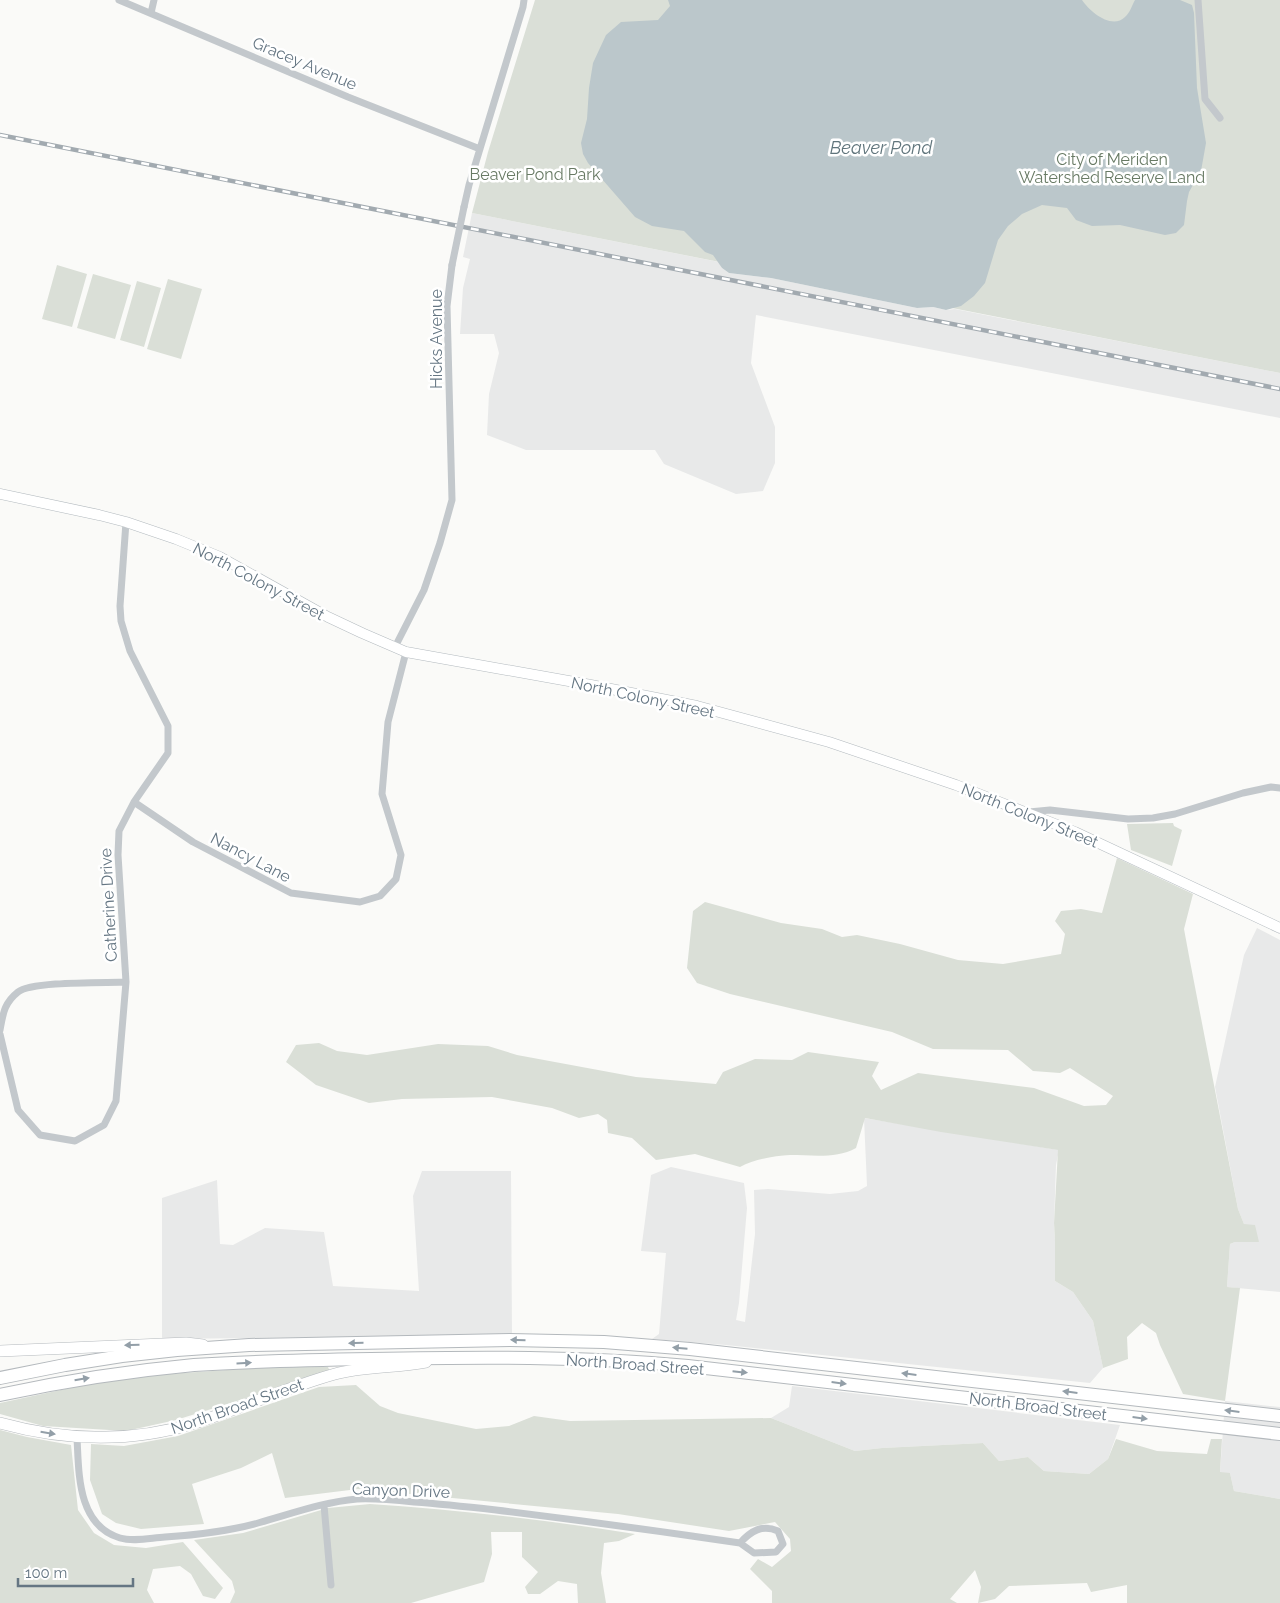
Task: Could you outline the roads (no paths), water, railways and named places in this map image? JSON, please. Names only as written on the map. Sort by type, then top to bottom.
[{"type":"highway","name":"North Broad Street","points":[[215,1347],[455,1340],[527,1340],[633,1344],[1280,1416]]},
{"type":"highway","points":[[0,1378],[122,1356],[215,1347]]},
{"type":"highway","name":"North Broad Street","points":[[447,1357],[605,1359],[760,1374],[1280,1434]]},
{"type":"highway","points":[[0,1395],[96,1377],[196,1365],[447,1357]]},
{"type":"highway","points":[[760,1374],[761,1357]]},
{"type":"main road","name":"North Colony Street","points":[[0,494],[126,522],[168,536],[220,557],[328,617],[362,634],[406,652],[697,706],[829,742],[956,785],[1028,812],[1133,858],[1280,928]]},
{"type":"main road","name":"North Broad Street","points":[[0,1351],[186,1343],[215,1347]]},
{"type":"main road","name":"North Broad Street","points":[[0,1423],[77,1438],[126,1437],[173,1429],[205,1420],[337,1373],[372,1367],[421,1364],[447,1357]]},
{"type":"street","name":"Gracey Avenue","points":[[119,0],[348,97],[480,148]]},
{"type":"street","points":[[151,13],[154,0]]},
{"type":"street","name":"Hicks Avenue","points":[[395,647],[424,590],[452,500],[447,306],[452,265],[464,207],[480,148],[524,0]]},
{"type":"street","points":[[1198,0],[1205,99],[1220,118]]},
{"type":"street","name":"Catherine Drive","points":[[0,1034],[18,1110],[40,1135],[75,1141],[104,1125],[116,1100],[126,982],[118,855],[119,831],[134,802],[168,753],[168,726],[130,651],[121,621],[120,606],[126,522]]},
{"type":"street","name":"Nancy Lane","points":[[134,802],[193,842],[291,894],[360,902],[380,896],[396,879],[401,855],[382,794],[388,722],[406,652]]},
{"type":"street","points":[[1028,812],[1050,810],[1128,819],[1152,818],[1183,812],[1243,793],[1271,787],[1280,788]]},
{"type":"street","name":"Catherine Drive","points":[[0,1030],[4,1008],[19,991],[40,986],[126,982]]},
{"type":"street","name":"Canyon Drive","points":[[77,1438],[80,1482],[89,1512],[97,1524],[120,1538],[135,1540],[238,1527],[324,1505],[358,1499],[410,1501],[577,1520],[740,1543],[754,1553],[776,1552],[783,1544],[778,1531],[771,1528],[749,1533],[740,1543]]},
{"type":"street","points":[[324,1505],[331,1585]]},
{"type":"water","name":"Beaver Pond","points":[[668,0],[1082,0],[1090,10],[1102,18],[1114,22],[1127,15],[1135,0],[1180,0],[1192,5],[1194,13],[1197,88],[1206,143],[1201,171],[1189,192],[1184,225],[1176,233],[1165,235],[1120,225],[1092,226],[1076,220],[1067,208],[1042,205],[1022,214],[1008,226],[998,240],[985,283],[974,296],[961,306],[946,310],[933,307],[917,308],[771,278],[729,273],[722,268],[713,255],[705,252],[684,231],[652,226],[635,217],[588,163],[583,154],[581,143],[587,119],[593,63],[606,35],[621,22],[658,20],[670,6]]},
{"type":"railway","points":[[0,135],[1280,389]]},
{"type":"park label","name":"City of Meriden Watershed Reserve Land","points":[[1112,168]]},
{"type":"park label","name":"Beaver Pond Park","points":[[535,174]]}]
